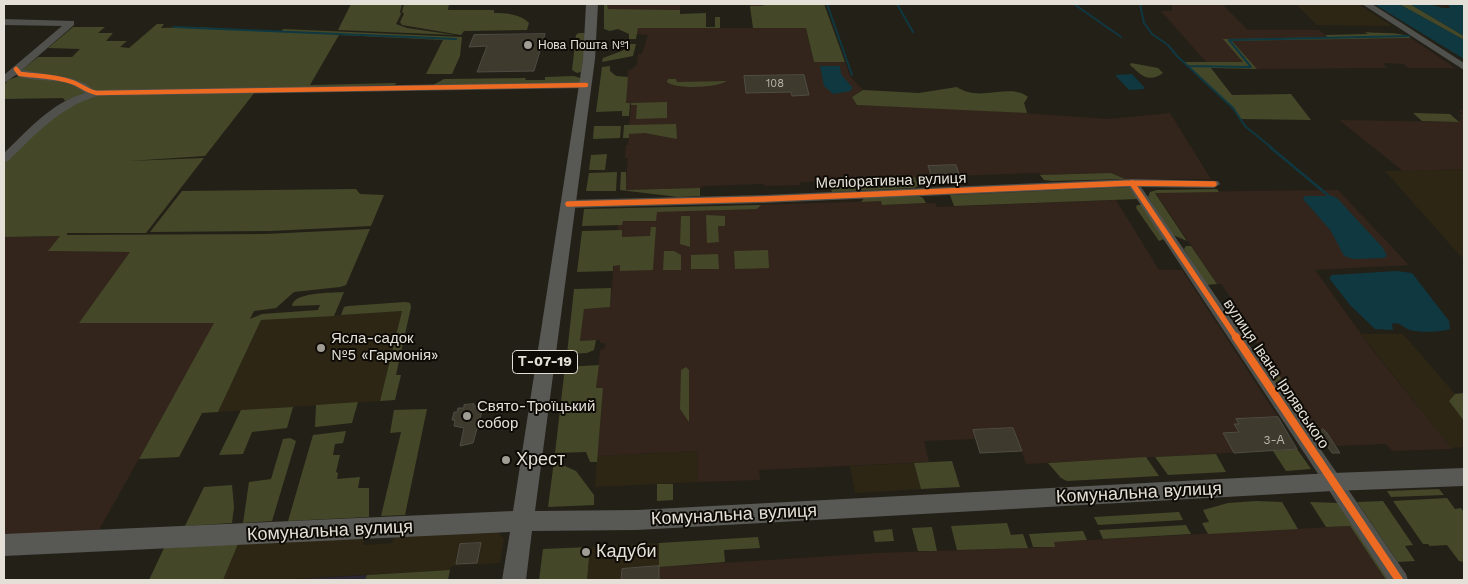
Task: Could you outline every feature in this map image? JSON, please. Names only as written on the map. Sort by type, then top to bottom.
[{"type":"main road","name":"Т-07-19","points":[[516,570],[526,489],[586,85],[591,44],[592,4]]},
{"type":"main road","name":"Комунальна вулиця","points":[[4,546],[522,521],[713,516],[1333,482],[1464,477]]},
{"type":"main road","points":[[526,489],[530,502],[538,512],[564,520]]},
{"type":"main road","points":[[516,570],[526,544],[536,531],[551,523],[564,520]]},
{"type":"street","points":[[1366,4],[1464,67]]},
{"type":"street","points":[[4,22],[71,23],[4,80]]},
{"type":"street","points":[[16,69],[20,74],[46,76],[80,85],[87,92],[97,93],[586,85]]},
{"type":"street","points":[[4,159],[56,110],[97,93]]},
{"type":"street","name":"Меліоративна вулиця","points":[[568,204],[764,199],[1132,183],[1214,184]]},
{"type":"street","name":"вулиця Івана Ірлявського","points":[[1132,183],[1399,580]]},
{"type":"street","points":[[1142,197],[1145,188],[1156,183]]},
{"type":"shaded area","points":[[607,4],[680,4],[680,10],[607,9]]},
{"type":"shaded area","points":[[750,4],[786,4],[806,28],[814,62],[845,62],[850,76],[863,90],[852,97],[858,105],[981,110],[1108,119],[1170,113],[1211,179],[1125,179],[1111,173],[1040,175],[1039,173],[1034,173],[800,182],[801,185],[765,186],[764,184],[625,190],[628,158],[625,158],[626,145],[628,145],[631,103],[626,103],[628,70],[637,66],[638,54],[642,54],[648,35],[637,34],[638,28],[753,28]]},
{"type":"shaded area","points":[[1172,4],[1222,4],[1248,30],[1319,30],[1328,37],[1224,39],[1244,62],[1206,62],[1161,11],[1172,11]]},
{"type":"shaded area","points":[[1296,4],[1358,4],[1392,26],[1317,25]]},
{"type":"shaded area","points":[[1411,38],[1455,68],[1408,68],[1403,64],[1383,63],[1387,68],[1257,69],[1232,41]]},
{"type":"shaded area","points":[[1458,110],[1464,110],[1464,169],[1403,171],[1339,120],[1458,122],[1462,118],[1458,115],[1463,114]]},
{"type":"shaded area","points":[[1464,169],[1464,260],[1385,171]]},
{"type":"shaded area","points":[[1338,190],[1409,265],[1315,270],[1372,349],[1452,449],[1392,451],[1386,444],[1336,446],[1327,433],[1318,433],[1233,307],[1237,307],[1236,305],[1221,284],[1217,284],[1155,192]]},
{"type":"shaded area","points":[[1116,200],[1159,270],[1182,270],[1278,417],[1244,419],[1264,451],[1026,464],[1013,429],[973,430],[975,439],[924,441],[929,462],[759,470],[760,480],[698,482],[697,451],[597,456],[603,388],[596,388],[600,350],[605,348],[605,343],[600,343],[600,340],[580,341],[584,308],[610,307],[619,209],[881,201],[882,205],[935,203],[937,207]]},
{"type":"shaded area","points":[[61,236],[49,251],[131,252],[80,323],[215,323],[99,530],[4,535],[4,237]]},
{"type":"shaded area","name":"Ясла-садок №5 «Гармонія»","points":[[402,311],[380,401],[218,412],[261,320]]},
{"type":"shaded area","points":[[1361,334],[1403,334],[1455,394],[1449,401],[1464,421],[1464,447],[1451,448]]},
{"type":"shaded area","points":[[697,451],[698,482],[595,487],[597,456]]},
{"type":"shaded area","points":[[914,463],[921,489],[855,493],[850,466]]},
{"type":"shaded area","points":[[1350,526],[1386,580],[659,580],[659,567],[877,553],[1054,547],[1053,542]]},
{"type":"shaded area","points":[[497,530],[504,539],[500,563],[451,566],[450,570],[275,580],[223,580],[238,544],[365,537],[363,545],[392,543],[395,536]]},
{"type":"shaded area","points":[[659,543],[659,580],[587,580],[590,547]]},
{"type":"shaded area","points":[[367,575],[365,580],[286,580]]},
{"type":"green space","points":[[351,4],[402,4],[401,14],[396,24],[407,28],[455,35],[338,30]]},
{"type":"green space","points":[[404,4],[449,4],[448,10],[494,10],[494,13],[518,16],[529,23],[527,30],[464,31],[461,35],[402,25],[400,22],[404,14],[402,12]]},
{"type":"green space","points":[[604,4],[607,4],[608,9],[680,10],[680,14],[706,13],[706,27],[715,27],[715,17],[720,17],[720,28],[638,28],[636,39],[629,39],[629,34],[618,29],[610,31],[604,29]]},
{"type":"green space","points":[[767,4],[824,4],[845,62],[814,62],[806,28],[753,28],[750,6]]},
{"type":"green space","points":[[1399,4],[1410,4],[1464,36],[1464,40]]},
{"type":"green space","points":[[157,24],[164,24],[161,28],[197,27],[281,32],[283,29],[462,37],[460,56],[452,74],[426,74],[443,40],[339,35],[310,85],[397,83],[394,85],[99,92],[23,71],[38,57],[72,57],[80,49],[48,48],[73,27],[105,27],[98,33],[113,33],[106,41],[127,41],[120,47],[129,48]]},
{"type":"green space","points":[[1365,32],[1396,34],[1411,38],[1232,41],[1257,69],[1211,68],[1232,95],[1291,94],[1311,120],[1240,119],[1234,108],[1184,62],[1243,62],[1223,39],[1327,37],[1326,35],[1368,34]]},
{"type":"green space","points":[[579,33],[587,35],[581,72],[577,73],[572,70],[576,35]]},
{"type":"green space","points":[[628,44],[636,44],[633,56],[602,62],[603,58],[627,49]]},
{"type":"green space","points":[[1131,63],[1158,68],[1163,73],[1149,78],[1137,72],[1130,65]]},
{"type":"green space","points":[[610,66],[610,71],[616,76],[628,77],[626,103],[630,103],[629,116],[622,116],[622,111],[596,112],[602,67]]},
{"type":"green space","points":[[19,76],[64,81],[85,93],[65,101],[63,98],[4,99],[4,85],[8,80]]},
{"type":"green space","points":[[574,76],[580,78],[580,83],[433,85],[444,79],[526,78],[525,80],[545,80],[545,77]]},
{"type":"green space","points":[[668,79],[676,79],[677,82],[727,81],[715,85],[689,87],[668,83]]},
{"type":"green space","points":[[957,87],[975,93],[1013,91],[1021,93],[1028,97],[1024,103],[1027,113],[857,105],[852,97],[863,90],[919,93]]},
{"type":"green space","points":[[255,92],[205,156],[129,161],[204,158],[146,233],[67,233],[67,235],[265,234],[370,229],[346,285],[294,292],[276,308],[254,311],[250,319],[262,314],[318,310],[320,305],[292,306],[294,301],[305,296],[344,292],[334,316],[261,320],[218,412],[202,413],[179,457],[139,459],[214,323],[79,323],[130,252],[48,251],[60,236],[4,237],[4,162],[51,116],[90,96]]},
{"type":"green space","points":[[667,102],[667,118],[636,119],[637,105],[631,105],[631,103]]},
{"type":"green space","points":[[1413,113],[1450,114],[1459,122],[1422,121]]},
{"type":"green space","points":[[676,124],[677,139],[645,133],[629,134],[629,138],[623,138],[624,125]]},
{"type":"green space","points":[[594,126],[621,126],[620,138],[593,139]]},
{"type":"green space","points":[[607,154],[605,170],[589,170],[591,155]]},
{"type":"green space","points":[[617,172],[616,191],[586,191],[589,173]]},
{"type":"green space","points":[[621,172],[626,172],[626,190],[700,188],[700,196],[678,197],[620,190]]},
{"type":"green space","points":[[1111,173],[1125,179],[1052,181],[1044,180],[1040,175]]},
{"type":"green space","points":[[915,177],[918,186],[914,188],[832,192],[829,181]]},
{"type":"green space","points":[[1129,187],[1138,199],[954,206],[950,195]]},
{"type":"green space","points":[[356,189],[360,194],[384,195],[371,226],[271,231],[150,232],[182,191]]},
{"type":"green space","points":[[1217,189],[1219,192],[1155,193],[1187,241],[1173,235],[1148,197],[1150,192],[1157,190]]},
{"type":"green space","points":[[919,196],[926,203],[882,205],[881,201],[861,202],[864,198]]},
{"type":"green space","points":[[761,205],[757,209],[657,212],[656,221],[623,221],[622,225],[582,226],[584,209]]},
{"type":"green space","points":[[1137,205],[1142,205],[1164,239],[1159,241],[1136,208]]},
{"type":"green space","points":[[706,215],[725,216],[725,226],[718,226],[719,242],[707,243]]},
{"type":"green space","points":[[681,216],[690,216],[690,247],[680,244]]},
{"type":"green space","points":[[651,227],[656,227],[653,270],[620,271],[620,265],[613,266],[613,271],[577,272],[582,231],[622,230],[622,237],[650,236]]},
{"type":"green space","points":[[1186,246],[1191,246],[1217,284],[1206,285],[1184,249]]},
{"type":"green space","points":[[768,250],[769,268],[735,269],[734,251]]},
{"type":"green space","points":[[664,251],[674,251],[681,255],[681,270],[663,270]]},
{"type":"green space","points":[[718,254],[719,269],[691,269],[691,255]]},
{"type":"green space","points":[[611,288],[610,307],[584,309],[580,341],[596,340],[594,350],[587,353],[567,354],[574,289]]},
{"type":"green space","points":[[410,303],[411,307],[396,375],[401,375],[395,400],[380,401],[402,311],[341,315],[344,307],[348,306]]},
{"type":"green space","points":[[1239,316],[1256,341],[1246,342],[1233,323],[1233,318]]},
{"type":"green space","points":[[1256,356],[1266,356],[1308,418],[1294,412]]},
{"type":"green space","points":[[599,365],[596,388],[603,388],[597,462],[590,462],[586,452],[555,453],[565,367]]},
{"type":"green space","points":[[686,367],[689,370],[689,422],[680,409],[681,370]]},
{"type":"green space","points":[[1464,393],[1464,421],[1449,401],[1455,394]]},
{"type":"green space","points":[[358,402],[352,423],[315,427],[316,405]]},
{"type":"green space","points":[[293,407],[287,428],[252,432],[243,454],[219,455],[241,410]]},
{"type":"green space","points":[[427,409],[405,515],[381,516],[401,432],[390,433],[394,410]]},
{"type":"green space","points":[[346,431],[343,443],[335,444],[333,455],[340,455],[336,472],[338,473],[337,479],[360,477],[358,488],[369,488],[369,517],[288,521],[313,435]]},
{"type":"green space","points":[[290,438],[296,441],[272,521],[243,523],[249,482],[271,479],[283,439]]},
{"type":"green space","points":[[1297,449],[1311,469],[1286,471],[1273,451]]},
{"type":"green space","points":[[1216,454],[1226,472],[1168,475],[1155,457]]},
{"type":"green space","points":[[1146,457],[1159,476],[1067,481],[1061,478],[1048,463]]},
{"type":"green space","points":[[554,461],[576,471],[594,495],[594,505],[548,507]]},
{"type":"green space","points":[[952,461],[960,487],[921,489],[914,463]]},
{"type":"green space","points":[[657,484],[673,484],[673,500],[657,501]]},
{"type":"green space","points":[[232,485],[234,507],[232,523],[185,526],[204,487]]},
{"type":"green space","points":[[1439,489],[1444,495],[1391,497],[1387,491]]},
{"type":"green space","points":[[1447,498],[1455,509],[1461,508],[1464,512],[1464,562],[1459,561],[1447,545],[1430,546],[1423,544],[1393,501]]},
{"type":"green space","points":[[1383,501],[1413,545],[1405,546],[1415,561],[1398,562],[1357,502]]},
{"type":"green space","points":[[1282,502],[1298,529],[1208,534],[1202,523],[1209,522],[1203,510],[1228,503]]},
{"type":"green space","points":[[1310,502],[1339,503],[1390,580],[1386,580],[1350,526],[1326,527]]},
{"type":"green space","points":[[1179,512],[1183,520],[1098,525],[1094,517]]},
{"type":"green space","points":[[1007,523],[1011,535],[1023,534],[1028,548],[957,550],[951,526]]},
{"type":"green space","points":[[1186,525],[1191,534],[1103,539],[1099,530]]},
{"type":"green space","points":[[932,527],[937,551],[918,551],[912,528]]},
{"type":"green space","points":[[892,529],[894,541],[875,542],[873,531]]},
{"type":"green space","points":[[1083,531],[1087,540],[1054,542],[1055,547],[1033,547],[1029,534]]},
{"type":"green space","points":[[758,537],[760,548],[724,550],[725,562],[659,567],[659,543]]},
{"type":"green space","points":[[238,544],[223,580],[149,580],[164,548]]},
{"type":"green space","points":[[590,547],[587,580],[539,580],[543,549]]},
{"type":"green space","points":[[450,570],[448,580],[365,580],[367,575]]},
{"type":"water","points":[[1374,4],[1399,4],[1464,40],[1464,59]]},
{"type":"water","points":[[1410,4],[1428,4],[1450,8],[1448,4],[1464,4],[1464,36]]},
{"type":"water","points":[[820,66],[840,66],[841,74],[852,87],[851,91],[833,94],[824,86]]},
{"type":"water","points":[[1132,74],[1144,89],[1129,90],[1115,75]]},
{"type":"water","points":[[1305,196],[1332,196],[1337,198],[1383,248],[1387,256],[1384,258],[1353,259],[1344,256],[1331,231],[1303,199]]},
{"type":"water","points":[[1396,271],[1412,273],[1449,321],[1450,329],[1419,332],[1410,330],[1397,323],[1392,324],[1393,330],[1375,329],[1350,305],[1329,278],[1332,275]]},
{"type":"building","points":[[545,34],[534,71],[477,72],[487,46],[469,47],[474,35]]},
{"type":"building","points":[[804,75],[809,95],[792,96],[791,92],[746,93],[744,76]]},
{"type":"building","points":[[956,165],[960,176],[932,177],[928,166]]},
{"type":"building","name":"Свято-Троїцький собор","points":[[474,404],[474,406],[480,406],[478,411],[482,411],[473,443],[460,446],[464,428],[454,426],[455,420],[452,420],[454,412],[457,412],[458,408],[464,408],[464,405]]},
{"type":"building","points":[[1278,417],[1297,449],[1234,453],[1223,433],[1239,432],[1234,424],[1239,424],[1236,419]]},
{"type":"building","points":[[1013,428],[1022,451],[980,453],[973,430]]},
{"type":"building","points":[[1323,429],[1340,453],[1332,453],[1318,433]]},
{"type":"building","points":[[481,543],[477,563],[456,564],[460,544]]},
{"type":"building","points":[[659,566],[659,580],[621,580],[622,569]]},
{"type":"waterway","points":[[827,4],[852,75]]},
{"type":"waterway","points":[[897,4],[913,32]]},
{"type":"waterway","points":[[1074,4],[1121,37]]},
{"type":"waterway","points":[[1140,4],[1144,23],[1152,34],[1168,45],[1188,66]]},
{"type":"waterway","points":[[174,27],[456,39]]},
{"type":"waterway","points":[[1188,66],[1251,67],[1229,40],[1409,36]]},
{"type":"waterway","points":[[1188,66],[1233,108],[1245,126],[1272,148]]},
{"type":"waterway","points":[[1270,147],[1329,196]]},
{"type":"cycle path","points":[[16,69],[20,74],[51,77],[74,82],[91,92],[97,93],[586,85]]},
{"type":"cycle path","points":[[1132,183],[1399,580]]},
{"type":"cycle path","points":[[568,204],[764,199],[1132,183],[1214,184]]},
{"type":"place","name":"Нова Пошта №1","points":[[528,45]]},
{"type":"place","name":"Ясла-садок №5 «Гармонія»","points":[[321,348]]},
{"type":"place","name":"Свято-Троїцький собор","points":[[467,416]]},
{"type":"place","name":"Хрест","points":[[506,460]]},
{"type":"place","name":"Кадуби","points":[[586,552]]}]
